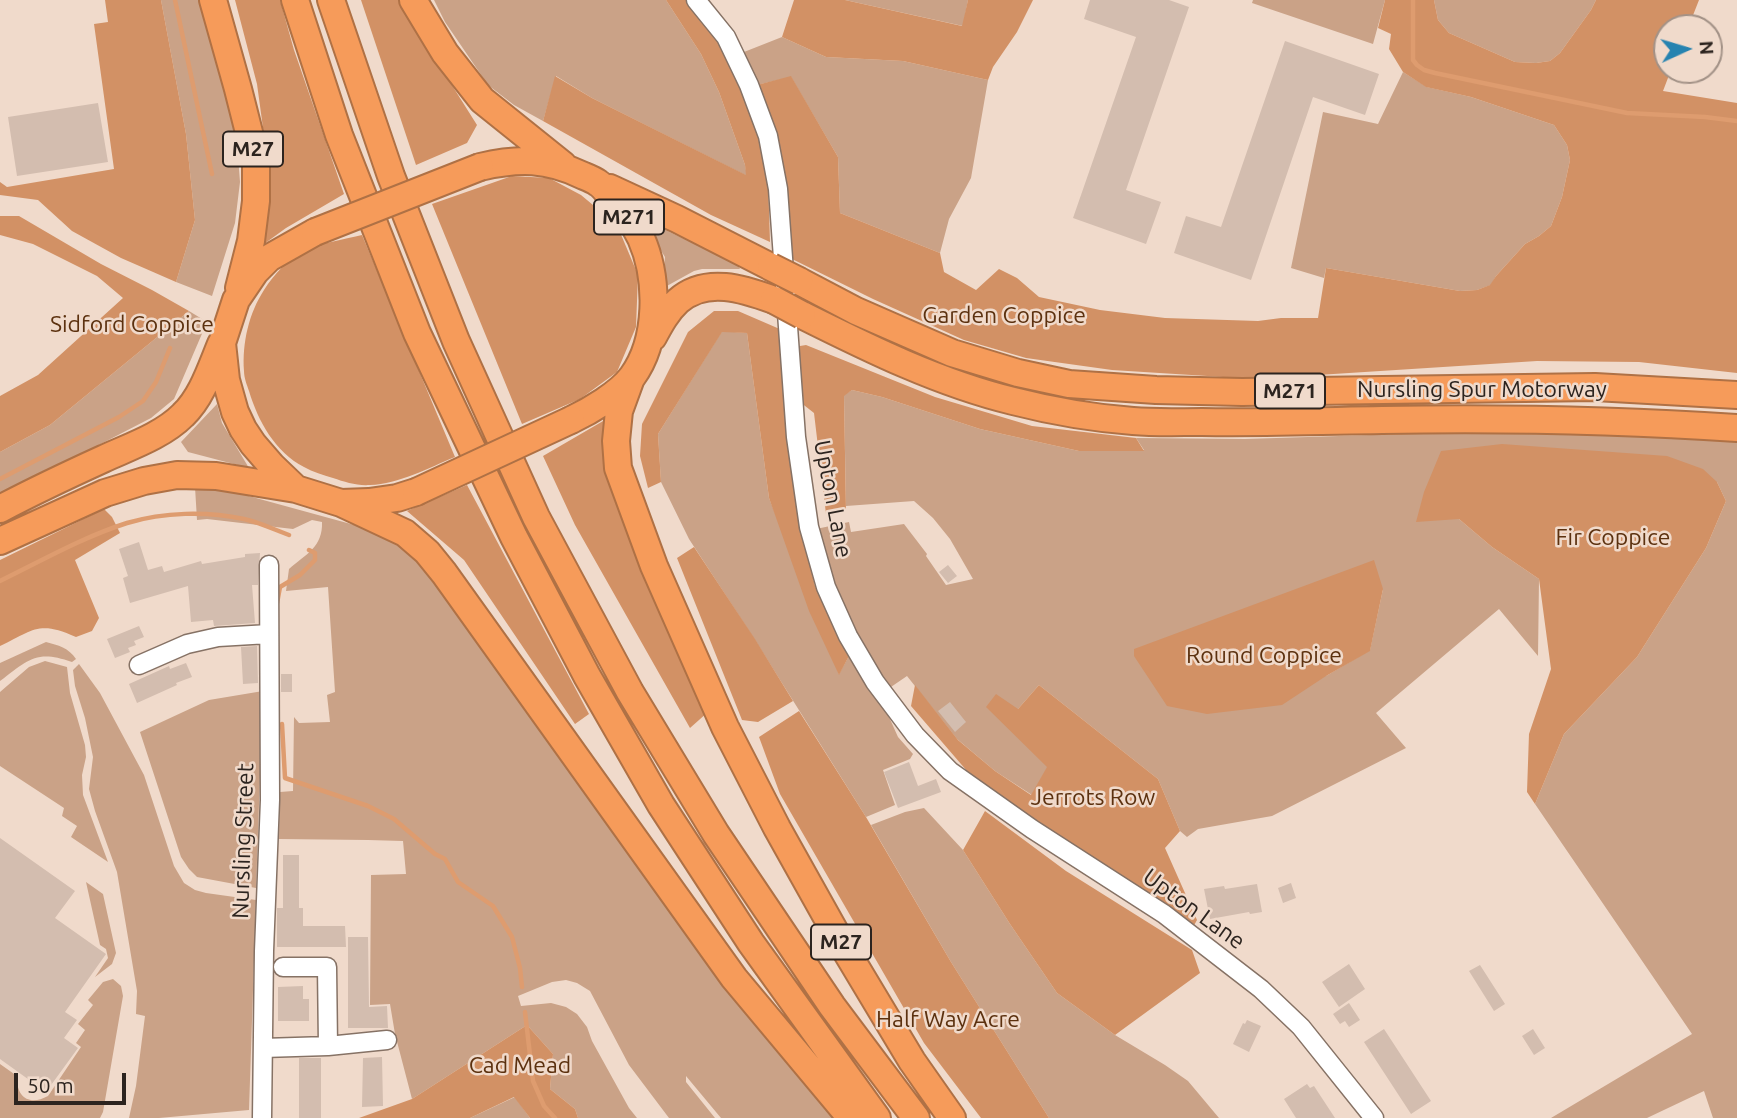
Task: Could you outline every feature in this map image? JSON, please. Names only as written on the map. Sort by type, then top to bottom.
[{"type":"highway","name":"M27","points":[[214,0],[256,160],[257,201],[251,241],[236,300]]},
{"type":"highway","points":[[295,0],[339,135],[417,333],[514,537],[587,676],[661,805],[751,943],[877,1118]]},
{"type":"highway","name":"M27","points":[[331,0],[391,176],[456,341],[536,517],[630,692],[716,834],[832,1006],[916,1118]]},
{"type":"highway","points":[[413,0],[445,53],[482,100],[566,167]]},
{"type":"highway","name":"M271","points":[[0,509],[141,442],[178,419],[197,395],[222,343],[236,300],[255,272],[269,258],[315,232],[480,167],[508,161],[535,161],[566,167],[598,183],[625,210],[641,238],[652,277],[654,307],[648,345],[631,377],[590,411],[416,492],[397,498],[341,503],[296,489],[216,476],[177,475],[144,481],[105,493],[0,541]]},
{"type":"highway","name":"Nursling Spur Motorway","points":[[598,183],[677,219],[856,311],[952,353],[1018,373],[1069,384],[1242,392],[1595,387],[1737,395]]},
{"type":"highway","name":"Nursling Spur Motorway","points":[[648,345],[672,308],[683,297],[712,287],[729,287],[744,289],[774,300],[866,347],[968,388],[1012,401],[1072,413],[1133,421],[1598,420],[1737,428]]},
{"type":"highway","name":"M271","points":[[222,343],[226,380],[243,429],[272,466],[296,489]]},
{"type":"highway","name":"M27","points":[[631,377],[619,411],[616,441],[618,468],[654,566],[725,727],[777,828],[912,1061],[952,1118]]},
{"type":"highway","points":[[341,503],[405,533],[427,552],[734,978],[851,1118]]},
{"type":"street","name":"Upton Lane","points":[[696,0],[726,37],[749,85],[768,136],[778,188],[796,437],[809,527],[826,587],[848,636],[875,682],[915,735],[950,771],[1032,829],[1164,914],[1261,989],[1301,1027],[1374,1118]]},
{"type":"street","name":"Nursling Street","points":[[262,1118],[270,800],[269,565]]},
{"type":"street","points":[[139,665],[187,644],[218,637],[269,634]]},
{"type":"street","points":[[283,967],[327,967],[328,1046]]},
{"type":"street","points":[[263,1048],[328,1046],[387,1040]]},
{"type":"green space","points":[[105,0],[161,0],[186,134],[195,220],[176,282],[121,258],[72,231],[38,200],[0,195],[0,182],[7,187],[114,169],[94,24],[108,22]]},
{"type":"green space","points":[[161,0],[200,0],[235,118],[240,182],[235,223],[212,296],[176,282],[195,220],[186,134]]},
{"type":"green space","points":[[235,0],[280,0],[294,50],[344,194],[264,244],[267,157],[257,84]]},
{"type":"green space","points":[[361,0],[409,0],[431,52],[477,125],[467,143],[416,165]]},
{"type":"green space","points":[[434,0],[666,0],[701,54],[719,92],[747,176],[592,98],[556,76],[543,121],[514,105],[488,85],[445,22]]},
{"type":"green space","points":[[666,0],[689,0],[729,59],[755,121],[762,148],[768,180],[770,242],[711,215],[543,121],[555,76],[592,98],[746,175],[745,165],[719,92],[701,54]]},
{"type":"green space","points":[[794,0],[845,0],[962,26],[968,0],[1033,0],[988,80],[903,61],[826,57],[782,37]]},
{"type":"green space","points":[[845,0],[968,0],[963,26]]},
{"type":"green space","points":[[1253,0],[1385,0],[1373,44],[1252,3]]},
{"type":"green space","name":"Garden Coppice","points":[[1385,0],[1434,0],[1438,20],[1449,33],[1515,62],[1536,63],[1550,61],[1560,53],[1596,0],[1699,0],[1694,14],[1653,14],[1653,84],[1666,84],[1663,91],[1737,103],[1737,373],[1639,362],[1537,361],[1255,379],[1112,370],[1026,358],[964,340],[788,257],[783,163],[757,85],[791,76],[838,157],[840,213],[940,253],[944,272],[976,290],[999,269],[1017,278],[1039,297],[1100,310],[1165,318],[1258,321],[1318,318],[1326,268],[1460,291],[1477,290],[1490,285],[1525,244],[1551,226],[1562,197],[1570,160],[1567,145],[1554,125],[1471,97],[1426,87],[1403,72],[1389,49],[1391,34],[1378,28]]},
{"type":"green space","points":[[1434,0],[1596,0],[1560,53],[1550,61],[1536,63],[1515,62],[1449,33],[1438,20]]},
{"type":"green space","points":[[782,37],[826,57],[903,61],[988,80],[971,178],[949,219],[940,253],[840,213],[838,157],[791,77],[757,85],[744,52]]},
{"type":"green space","points":[[1403,72],[1427,87],[1471,97],[1554,125],[1567,145],[1570,160],[1562,197],[1551,226],[1525,244],[1491,285],[1477,290],[1460,291],[1326,268],[1324,278],[1291,268],[1323,112],[1378,124]]},
{"type":"green space","points":[[512,176],[549,178],[581,195],[617,225],[638,275],[636,327],[617,372],[580,399],[522,424],[432,204]]},
{"type":"green space","points":[[638,214],[674,234],[736,262],[740,269],[702,269],[665,287],[665,257]]},
{"type":"green space","name":"Sidford Coppice","points":[[0,216],[19,216],[189,311],[50,425],[0,452],[0,396],[38,375],[123,298],[97,276],[33,244],[0,235]]},
{"type":"green space","points":[[362,235],[455,457],[403,479],[365,485],[314,472],[284,453],[269,435],[257,413],[244,374],[245,339],[254,308],[277,272],[306,250]]},
{"type":"green space","points":[[189,311],[207,322],[174,399],[151,418],[0,496],[0,452],[50,425]]},
{"type":"green space","points":[[714,311],[738,311],[782,330],[797,511],[815,586],[850,654],[839,675],[809,611],[769,498],[747,333],[722,332],[658,434],[661,482],[648,488],[640,456],[642,424],[688,332]]},
{"type":"green space","points":[[722,331],[747,333],[769,498],[839,674],[850,654],[885,708],[898,737],[913,754],[910,759],[883,770],[895,805],[866,817],[689,539],[661,482],[658,434]]},
{"type":"green space","points":[[806,345],[935,397],[1032,426],[1136,438],[1144,451],[1079,451],[980,429],[852,390],[844,396],[846,511],[826,514],[814,413],[800,402],[794,347]]},
{"type":"green space","points":[[852,390],[882,397],[980,429],[1079,451],[1144,450],[1136,438],[1245,439],[1590,428],[1737,439],[1737,1118],[1713,1118],[1704,1091],[1647,1118],[1551,1118],[1692,1034],[1535,804],[1564,734],[1637,657],[1706,548],[1726,501],[1717,482],[1459,519],[1492,547],[1539,579],[1538,656],[1499,609],[1376,713],[1406,748],[1272,816],[1198,829],[1187,837],[1180,831],[1158,779],[1039,685],[1018,709],[1048,767],[1032,795],[995,771],[957,739],[907,676],[888,689],[864,652],[835,590],[816,529],[849,522],[851,532],[904,524],[946,585],[973,579],[950,539],[933,518],[914,501],[846,506],[844,395]],"holes":[[[1383,589],[1370,650],[1326,676]]]},
{"type":"green space","points":[[217,404],[222,423],[249,468],[188,452],[181,442]]},
{"type":"green space","points":[[610,417],[708,712],[690,728],[575,525],[543,456]]},
{"type":"green space","name":"Fir Coppice","points":[[1502,444],[1667,456],[1703,469],[1717,482],[1726,501],[1706,548],[1637,657],[1564,734],[1535,804],[1527,792],[1529,734],[1551,669],[1539,579],[1492,547],[1459,519],[1416,522],[1424,492],[1441,451]]},
{"type":"green space","points":[[467,485],[589,714],[575,724],[464,560],[407,511]]},
{"type":"green space","points":[[195,487],[245,495],[380,532],[422,560],[838,1118],[721,1118],[686,1076],[686,1082],[715,1118],[669,1118],[629,1065],[590,991],[566,980],[552,982],[518,996],[521,1006],[551,1003],[566,1007],[577,1014],[587,1027],[592,1041],[637,1118],[578,1118],[575,1109],[550,1089],[553,1054],[527,1025],[412,1099],[390,1004],[370,1005],[371,875],[406,874],[403,841],[279,839],[280,792],[293,791],[294,717],[299,723],[330,722],[327,695],[335,692],[328,587],[286,591],[289,569],[316,544],[322,531],[322,522],[312,520],[293,529],[197,520]]},
{"type":"green space","points":[[104,509],[112,517],[120,533],[75,560],[99,618],[92,631],[76,637],[53,629],[36,629],[0,646],[0,560]]},
{"type":"green space","points":[[694,547],[793,701],[758,722],[742,720],[677,558]]},
{"type":"green space","name":"Round Coppice","points":[[1374,560],[1383,589],[1370,651],[1282,705],[1207,714],[1167,706],[1134,656],[1134,649]]},
{"type":"green space","points":[[46,642],[67,650],[76,659],[72,662],[50,657],[33,659],[0,681],[0,663]]},
{"type":"green space","points":[[45,661],[67,667],[70,693],[85,745],[83,795],[108,862],[71,837],[77,826],[62,816],[64,808],[0,766],[0,692],[29,667]]},
{"type":"green space","points":[[79,664],[100,693],[144,775],[174,866],[184,883],[206,893],[256,900],[249,1110],[129,1118],[145,1016],[136,1014],[137,991],[117,872],[89,789],[93,757],[75,686],[73,670]]},
{"type":"green space","name":"Jerrots Row","points":[[915,685],[958,740],[995,771],[1031,795],[1047,767],[986,707],[996,694],[1018,709],[1039,685],[1158,779],[1180,831],[1165,848],[1197,920],[1192,929],[1095,864],[967,771],[911,706]]},
{"type":"green space","points":[[263,691],[256,888],[197,877],[181,857],[140,732],[209,700]]},
{"type":"green space","name":"Half Way Acre","points":[[799,711],[1049,1118],[981,1118],[924,1043],[780,794],[759,737]]},
{"type":"green space","points":[[924,808],[963,850],[1057,993],[1115,1035],[1188,1081],[1219,1118],[1049,1118],[951,962],[871,825]]},
{"type":"green space","points":[[985,811],[1066,871],[1192,950],[1200,973],[1115,1035],[1057,993],[963,850]]},
{"type":"green space","points":[[86,882],[103,894],[116,953],[112,964],[95,977],[108,958],[106,949],[100,945]]},
{"type":"green space","points":[[113,979],[121,986],[123,996],[100,1118],[0,1118],[0,1064],[17,1076],[19,1090],[25,1098],[35,1100],[48,1096],[81,1047],[76,1043],[85,1030],[78,1024],[93,1005],[88,1000],[103,982]]},
{"type":"green space","name":"Cad Mead","points":[[527,1025],[553,1054],[550,1089],[575,1109],[578,1118],[530,1118],[514,1097],[470,1118],[359,1118],[412,1099]]},
{"type":"green space","points":[[515,1097],[530,1118],[470,1118]]},
{"type":"building","points":[[1090,0],[1169,0],[1189,7],[1126,190],[1161,202],[1146,244],[1073,218],[1136,37],[1084,19]]},
{"type":"building","points":[[1285,41],[1379,74],[1365,115],[1313,97],[1251,280],[1174,253],[1186,216],[1221,227]]},
{"type":"building","points":[[98,103],[108,162],[17,176],[8,117]]},
{"type":"building","points":[[139,542],[148,570],[162,566],[164,572],[201,561],[202,564],[260,553],[258,585],[252,585],[255,623],[214,626],[213,620],[191,622],[188,586],[130,603],[123,578],[128,576],[119,549]]},
{"type":"building","points":[[948,565],[957,576],[948,583],[939,572]]},
{"type":"building","points":[[139,626],[144,637],[134,641],[136,645],[128,648],[130,652],[115,658],[107,639]]},
{"type":"building","points":[[257,646],[258,683],[243,684],[241,647]]},
{"type":"building","points":[[186,663],[192,677],[137,703],[129,684],[169,666],[170,669]]},
{"type":"building","points":[[281,674],[292,674],[292,692],[281,692]]},
{"type":"building","points":[[950,702],[966,722],[955,732],[938,711]]},
{"type":"building","points":[[909,762],[918,786],[936,779],[941,792],[898,808],[884,772]]},
{"type":"building","points":[[0,838],[75,891],[55,918],[106,954],[65,1012],[77,1020],[64,1038],[78,1048],[46,1092],[0,1059]]},
{"type":"building","points":[[283,855],[299,855],[299,908],[303,908],[303,926],[345,926],[346,947],[277,947],[277,908],[283,908]]},
{"type":"building","points":[[1291,883],[1296,898],[1283,903],[1278,888]]},
{"type":"building","points":[[1257,884],[1262,912],[1210,919],[1204,889]]},
{"type":"building","points":[[348,937],[368,937],[369,1007],[387,1006],[388,1028],[348,1028]]},
{"type":"building","points":[[1349,964],[1365,989],[1339,1007],[1322,982]]},
{"type":"building","points":[[1480,965],[1505,1004],[1494,1011],[1469,971]]},
{"type":"building","points":[[303,986],[303,999],[309,999],[309,1021],[278,1021],[278,987]]},
{"type":"building","points":[[1349,1003],[1360,1020],[1349,1027],[1345,1021],[1340,1024],[1333,1014]]},
{"type":"building","points":[[1247,1020],[1261,1026],[1249,1052],[1233,1044]]},
{"type":"building","points":[[1384,1029],[1431,1101],[1411,1114],[1364,1042]]},
{"type":"building","points":[[1533,1029],[1545,1048],[1534,1055],[1522,1036]]},
{"type":"building","points":[[382,1057],[383,1106],[362,1107],[363,1058]]},
{"type":"building","points":[[299,1058],[321,1058],[321,1118],[299,1118]]},
{"type":"building","points":[[1307,1084],[1310,1088],[1314,1086],[1335,1118],[1296,1118],[1284,1099]]},
{"type":"waterway","points":[[175,0],[212,174]]},
{"type":"waterway","points":[[1413,0],[1413,60],[1424,70],[1627,113],[1737,121]]},
{"type":"waterway","points":[[0,479],[119,417],[143,401],[156,382],[170,348]]},
{"type":"waterway","points":[[0,581],[94,535],[127,523],[156,517],[185,514],[230,516],[289,535]]},
{"type":"waterway","points":[[277,603],[280,587],[300,575],[315,560],[315,553],[309,550]]},
{"type":"waterway","points":[[282,724],[285,778],[368,806],[394,819],[435,854],[445,859],[458,882],[493,906],[512,937],[522,987]]},
{"type":"waterway","points":[[525,1012],[533,1081],[544,1106],[555,1118]]}]
